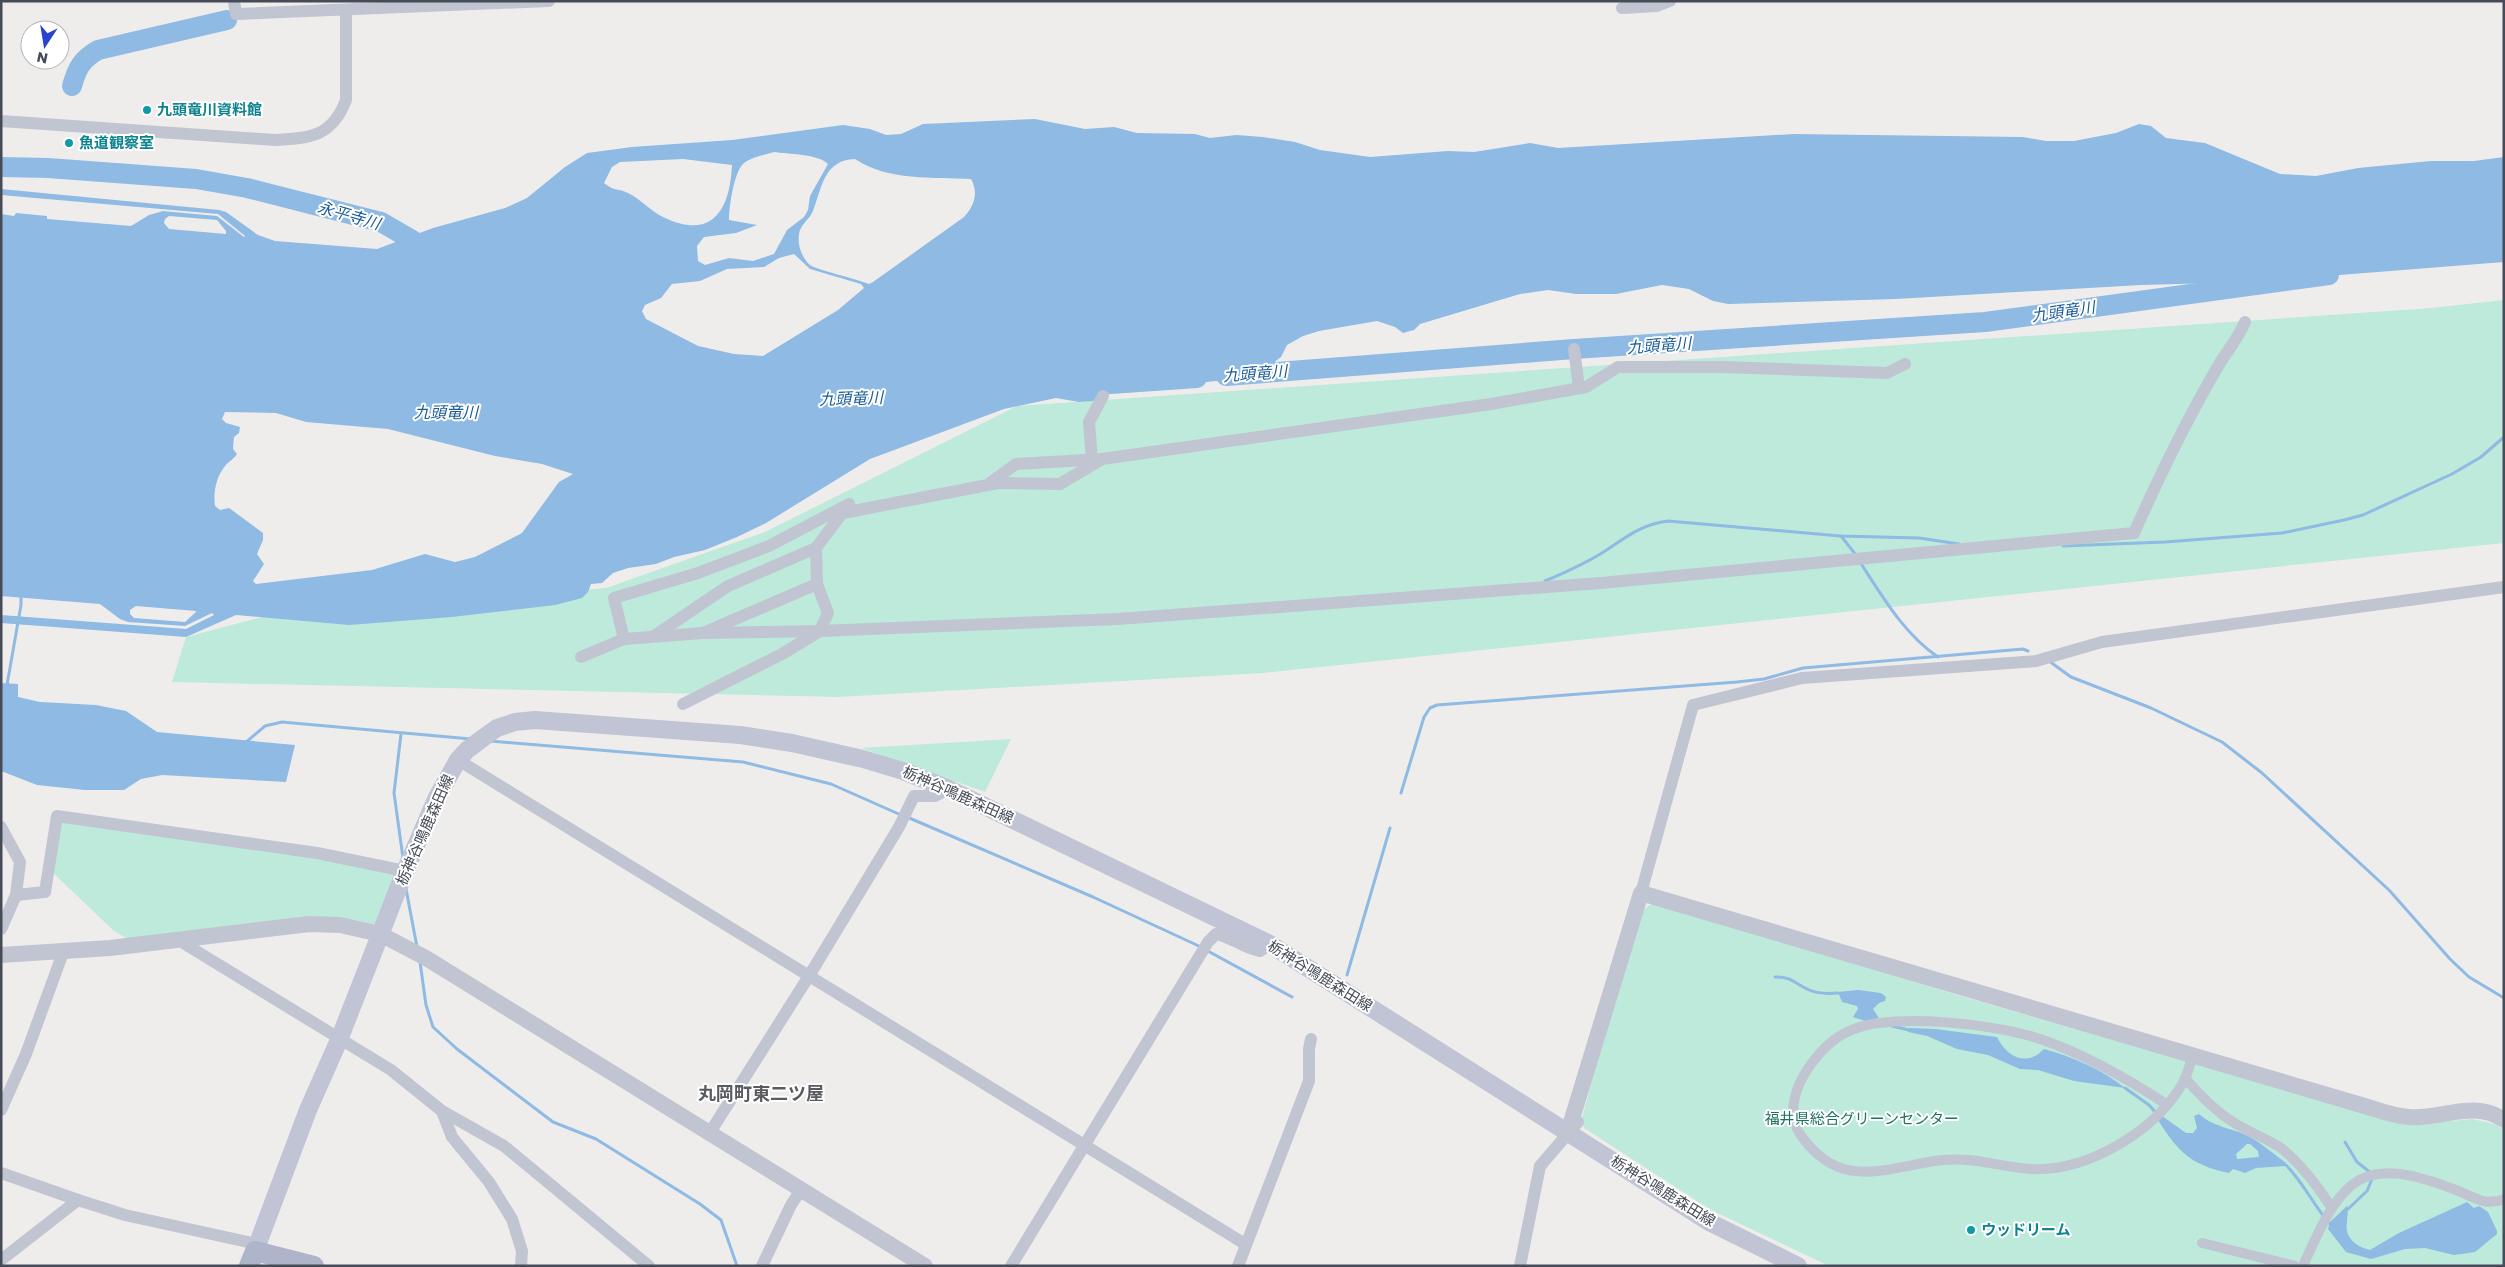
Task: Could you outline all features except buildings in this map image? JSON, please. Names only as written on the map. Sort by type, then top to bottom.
[{"type":"main road","name":"栃神谷鳴鹿森田線","points":[[254,1254],[308,1110],[339,1040],[405,870],[444,782],[462,755],[497,728],[515,722],[557,720],[740,735],[792,743],[863,759],[904,771],[949,789],[1270,944],[1573,1127],[1709,1222],[1793,1265]]},
{"type":"main road","points":[[254,1254],[314,1266]]},
{"type":"street","points":[[234,1],[236,14],[346,11],[549,1]]},
{"type":"street","points":[[1622,8],[1656,6],[1670,1]]},
{"type":"street","points":[[1,121],[275,140],[302,139],[317,135],[332,125],[346,100],[346,11]]},
{"type":"street","points":[[581,657],[624,639],[703,633],[820,631],[1137,618],[1602,583],[2134,533],[2168,459],[2218,366],[2238,337],[2245,322]]},
{"type":"street","points":[[1574,349],[1578,388]]},
{"type":"street","points":[[987,485],[1016,464],[1097,460],[1491,404],[1586,387],[1618,367],[1724,367],[1886,373],[1905,364]]},
{"type":"street","points":[[1097,460],[1089,422],[1103,396]]},
{"type":"street","points":[[843,513],[987,485],[1060,484],[1097,460]]},
{"type":"street","points":[[624,639],[614,598],[698,572],[769,546],[849,504],[816,548],[728,586],[653,637]]},
{"type":"street","points":[[683,704],[782,654],[820,631],[828,614],[816,584],[816,548]]},
{"type":"street","points":[[703,633],[816,584]]},
{"type":"street","points":[[1520,1266],[1540,1166],[1573,1127],[1693,706],[1802,678],[2036,660],[2102,642],[2504,587]]},
{"type":"street","points":[[462,755],[809,976],[1245,1244]]},
{"type":"street","points":[[710,1134],[899,827],[914,796],[935,796],[949,789]]},
{"type":"street","points":[[16,895],[44,892],[57,816],[317,854],[405,870]]},
{"type":"street","points":[[1,828],[20,862],[16,895],[1,929]]},
{"type":"street","points":[[1641,893],[2396,1114],[2411,1117],[2475,1110],[2504,1120]]},
{"type":"street","points":[[1,955],[110,948],[180,941],[309,924],[340,925],[380,934],[426,958],[925,1266]]},
{"type":"street","points":[[1011,1266],[1208,942],[1216,934],[1224,935],[1246,949],[1260,951],[1270,944]]},
{"type":"street","points":[[180,941],[315,1022],[339,1040],[391,1070],[442,1111],[504,1146],[649,1266]]},
{"type":"street","points":[[1,1110],[26,1054],[64,950]]},
{"type":"street","points":[[2166,1104],[2120,1076],[2042,1039],[1990,1028],[1923,1022],[1882,1022],[1847,1032],[1819,1053],[1798,1084],[1793,1110],[1799,1133],[1816,1153],[1837,1166],[1866,1174],[1944,1160],[1977,1161],[2031,1169],[2068,1165],[2112,1150],[2153,1121],[2166,1104],[2185,1078],[2193,1055]]},
{"type":"street","points":[[1238,1266],[1308,1081],[1311,1038]]},
{"type":"street","points":[[2185,1078],[2207,1103],[2233,1122],[2279,1147],[2297,1163],[2319,1188],[2331,1207]]},
{"type":"street","points":[[442,1111],[452,1137],[489,1182],[512,1219],[522,1251],[521,1266]]},
{"type":"street","points":[[2303,1266],[2331,1207],[2346,1188],[2365,1176],[2389,1171],[2421,1177],[2482,1201],[2493,1203],[2504,1199]]},
{"type":"street","points":[[1,1173],[124,1215],[254,1254]]},
{"type":"street","points":[[762,1266],[791,1206],[801,1190]]},
{"type":"street","points":[[1,1260],[78,1200]]},
{"type":"street","points":[[2202,1243],[2295,1266]]},
{"type":"green space","points":[[2504,300],[2504,543],[1263,673],[838,697],[172,682],[186,637],[262,617],[606,588],[765,532],[1017,406],[2431,308]]},
{"type":"green space","points":[[1011,739],[985,792],[861,748]]},
{"type":"green space","points":[[57,816],[405,871],[380,934],[340,925],[135,943],[114,931],[49,869]]},
{"type":"green space","name":"福井県総合グリーンセンター","points":[[1656,901],[1957,995],[2178,1059],[2420,1124],[2472,1119],[2495,1124],[2504,1130],[2504,1266],[1829,1266],[1711,1210],[1584,1128],[1582,1118],[1605,1032],[1644,909]]},
{"type":"water","points":[[1035,119],[1085,129],[1114,127],[1137,133],[1195,134],[1210,138],[1236,135],[1263,137],[1295,142],[1320,150],[1370,157],[1448,151],[1474,152],[1530,143],[1558,148],[1794,134],[2023,137],[2046,141],[2074,141],[2116,133],[2139,124],[2151,126],[2166,138],[2205,143],[2280,174],[2316,176],[2358,168],[2431,161],[2474,161],[2504,157],[2504,262],[2253,282],[2141,285],[1896,299],[1728,304],[1713,301],[1689,289],[1662,285],[1616,294],[1576,294],[1548,290],[1520,294],[1420,324],[1414,330],[1403,333],[1395,327],[1377,321],[1319,331],[1303,336],[1287,345],[1281,357],[1263,371],[1243,378],[1180,385],[1167,379],[1144,377],[1128,381],[1093,401],[1079,402],[1056,398],[1004,409],[870,459],[766,523],[737,537],[705,550],[674,557],[656,564],[628,568],[613,573],[602,583],[591,584],[588,592],[582,598],[555,605],[452,617],[349,625],[236,615],[186,637],[1,623],[1,615],[186,629],[214,615],[212,613],[185,626],[128,622],[120,619],[100,604],[1,596],[1,214],[14,216],[16,213],[47,216],[47,219],[131,226],[149,215],[163,211],[217,216],[245,236],[218,214],[1,195],[1,189],[219,210],[226,212],[258,235],[275,241],[377,249],[433,228],[505,208],[527,198],[565,167],[587,153],[632,147],[732,140],[843,125],[870,129],[886,135],[901,134],[923,124]],"holes":[[[774,152],[818,158],[828,164],[810,196],[808,210],[804,217],[787,230],[774,254],[753,261],[729,258],[705,265],[698,261],[697,246],[704,237],[736,233],[757,225],[729,220],[737,173],[744,163]],[[683,159],[732,165],[727,195],[722,208],[715,217],[706,223],[694,225],[680,224],[663,217],[633,196],[611,188],[604,183],[612,167],[620,162]],[[855,159],[881,171],[896,174],[926,178],[971,179],[975,189],[973,204],[964,217],[869,284],[813,267],[804,258],[800,249],[800,230],[813,211],[826,176],[837,164]],[[169,216],[217,220],[226,231],[226,234],[169,229],[164,223],[165,219]],[[794,254],[810,269],[861,284],[864,288],[838,310],[763,356],[734,354],[698,346],[646,319],[642,311],[645,305],[661,298],[672,284],[700,281],[727,269],[764,267],[779,258]],[[225,412],[276,413],[306,422],[388,429],[495,456],[542,464],[573,474],[559,482],[522,533],[475,557],[455,562],[425,554],[372,570],[256,584],[253,581],[264,564],[257,554],[263,540],[263,533],[229,508],[220,510],[215,506],[214,496],[219,475],[237,454],[233,449],[234,437],[239,433],[240,427],[226,423],[222,419]],[[136,606],[196,611],[185,622],[134,618],[130,614],[130,610]]]},
{"type":"water","points":[[1,683],[18,684],[18,697],[40,702],[96,705],[126,711],[157,732],[295,745],[286,782],[162,775],[141,779],[124,790],[85,790],[37,785],[1,771]]},
{"type":"water","points":[[1858,990],[1881,993],[1886,997],[1885,1001],[1879,1003],[1873,1009],[1879,1018],[1865,1021],[1853,1017],[1858,1009],[1857,1006],[1842,1002],[1838,992]]},
{"type":"water","points":[[1909,1028],[1935,1029],[1997,1037],[2006,1050],[2024,1059],[2037,1055],[2044,1049],[2086,1064],[2107,1075],[2125,1088],[2074,1081],[2038,1070],[2020,1069],[1988,1055],[1957,1049],[1927,1036],[1908,1032]]},
{"type":"water","points":[[2199,1114],[2216,1125],[2248,1136],[2286,1163],[2285,1166],[2256,1168],[2245,1173],[2233,1169],[2229,1173],[2195,1161],[2179,1149],[2158,1120],[2162,1116],[2186,1133],[2193,1133],[2197,1128],[2194,1116]],"holes":[[[2247,1144],[2250,1144],[2258,1151],[2259,1157],[2237,1159],[2236,1154]]]},
{"type":"water","points":[[2467,1202],[2474,1208],[2479,1206],[2488,1212],[2497,1231],[2497,1234],[2475,1252],[2454,1255],[2425,1248],[2405,1249],[2371,1259],[2346,1252],[2328,1229],[2330,1222],[2347,1206],[2347,1228],[2352,1241],[2360,1247],[2370,1250],[2399,1233]]},
{"type":"waterway","points":[[72,86],[81,65],[98,50],[227,20]]},
{"type":"waterway","name":"永平寺川","points":[[1,167],[48,168],[196,179],[247,188],[381,222],[431,251]]},
{"type":"waterway","name":"九頭竜川","points":[[1226,376],[1574,349],[1985,322],[2329,275]]},
{"type":"waterway","name":"九頭竜川","points":[[1096,385],[1197,378]]},
{"type":"waterway","points":[[2063,546],[2165,542],[2282,533],[2344,520],[2363,515],[2452,474],[2481,457],[2504,437]]},
{"type":"waterway","points":[[1545,581],[1588,561],[1649,525],[1668,521],[1840,536],[1919,538],[1959,544]]},
{"type":"waterway","points":[[1841,536],[1856,555]]},
{"type":"waterway","points":[[1860,562],[1894,614],[1926,648],[1938,657]]},
{"type":"waterway","points":[[7,685],[21,605],[21,593]]},
{"type":"waterway","points":[[1401,793],[1424,717],[1430,708],[1437,705],[1737,682],[1764,679],[1803,668],[2023,649],[2028,651]]},
{"type":"waterway","points":[[2049,661],[2071,677],[2151,708],[2222,742],[2262,773],[2389,890],[2450,959],[2469,977],[2504,998]]},
{"type":"waterway","points":[[245,743],[265,726],[282,722],[471,739]]},
{"type":"waterway","points":[[401,734],[394,793],[403,858]]},
{"type":"waterway","points":[[490,741],[743,762],[831,784],[901,815]]},
{"type":"waterway","points":[[907,817],[1093,897],[1201,947]]},
{"type":"waterway","points":[[1347,975],[1390,828]]},
{"type":"waterway","points":[[406,889],[417,947]]},
{"type":"waterway","points":[[1206,950],[1292,997]]},
{"type":"waterway","points":[[420,962],[426,1005],[433,1027],[457,1049],[553,1122],[596,1139],[700,1204],[721,1220],[737,1266]]},
{"type":"waterway","points":[[1775,977],[1788,979],[1815,992],[1838,993]]},
{"type":"waterway","points":[[1892,1026],[1909,1030]]},
{"type":"waterway","points":[[2125,1088],[2149,1105],[2157,1114]]},
{"type":"waterway","points":[[2345,1142],[2357,1162],[2371,1173]]},
{"type":"waterway","points":[[2286,1165],[2330,1224]]},
{"type":"waterway","points":[[2348,1209],[2367,1191],[2372,1179]]},
{"type":"place","name":"九頭竜川資料館","points":[[147,110]]},
{"type":"place","name":"魚道観察室","points":[[69,143]]},
{"type":"place","name":"ウッドリーム","points":[[1971,1230]]},
{"type":"district","name":"丸岡町東二ツ屋","points":[[761,1094]]}]
